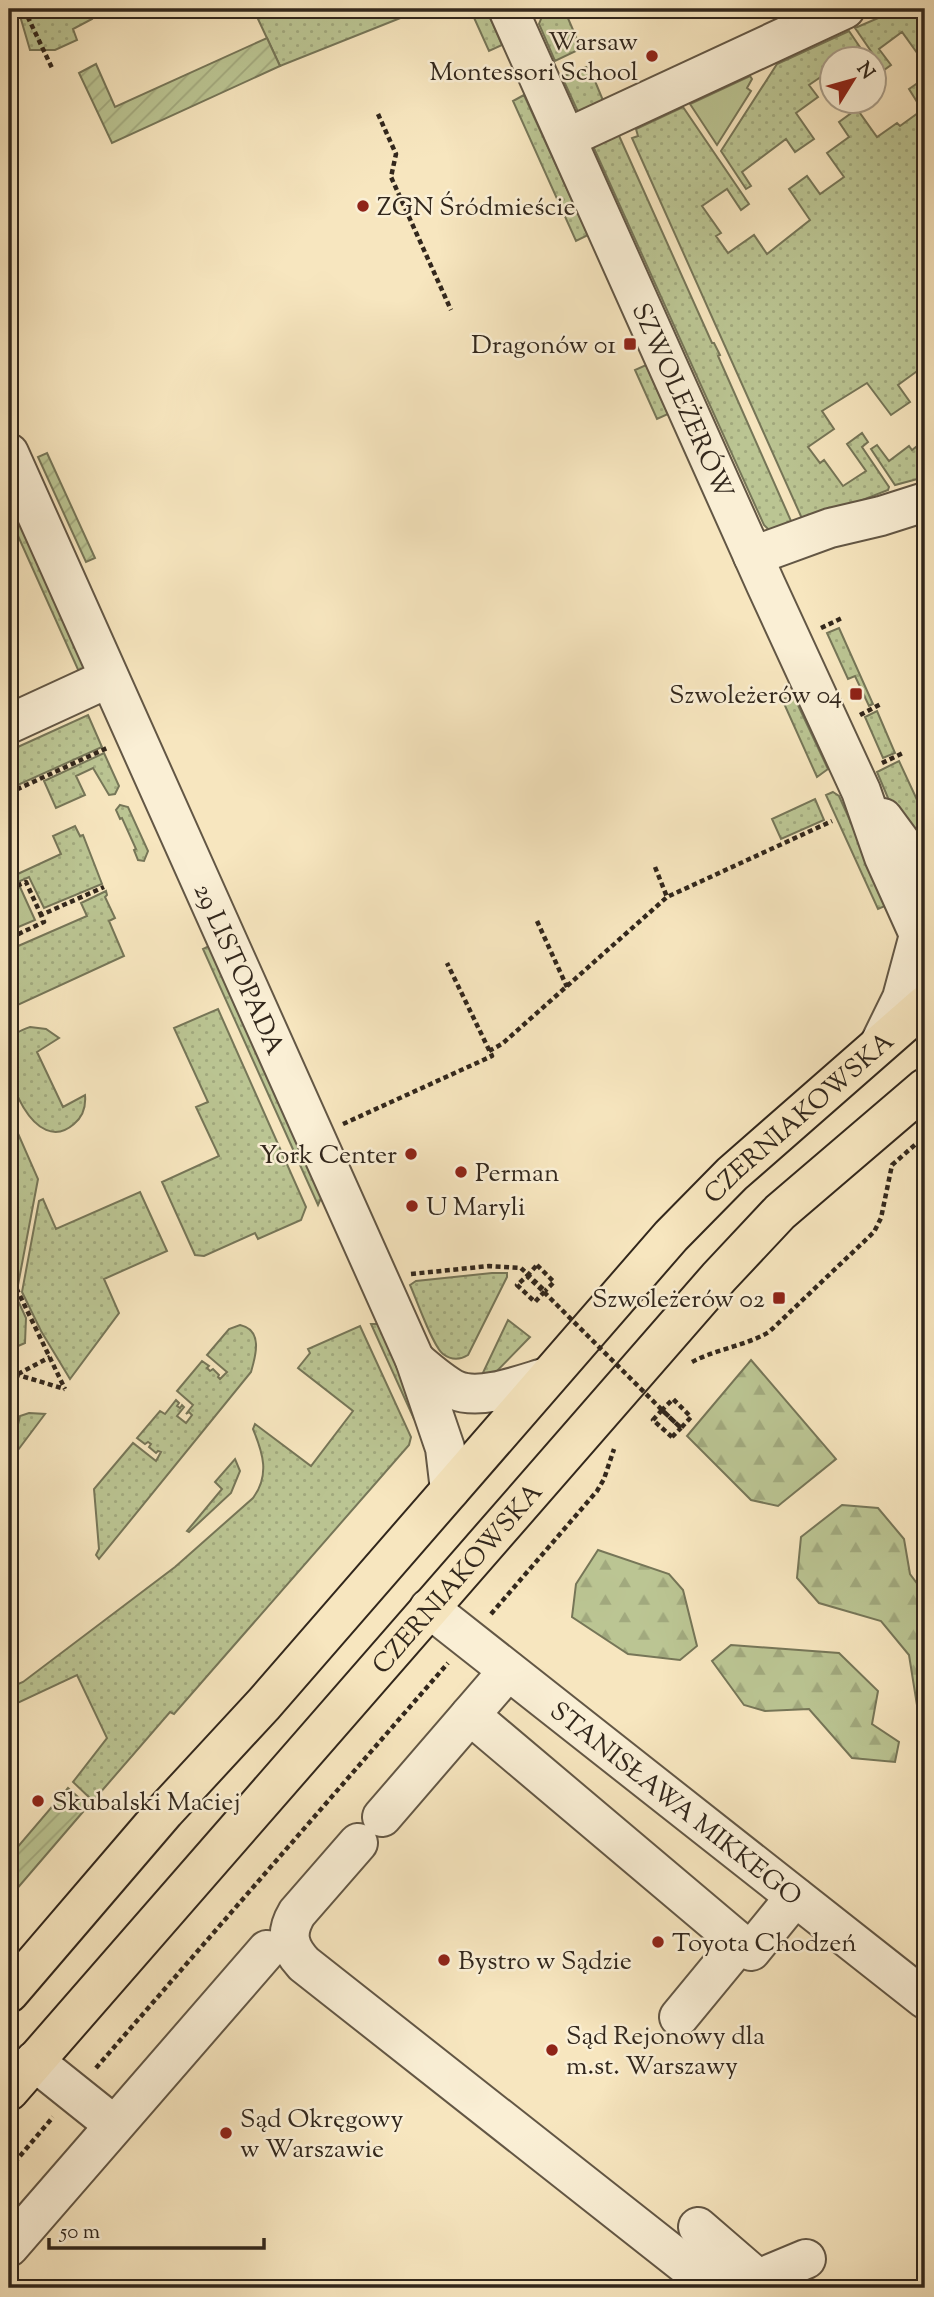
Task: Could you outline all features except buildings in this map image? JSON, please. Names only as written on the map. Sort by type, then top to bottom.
[{"type":"main road","name":"CZERNIAKOWSKA","points":[[9,1993],[165,1811],[264,1704],[671,1236],[732,1174],[925,1005]]},
{"type":"main road","name":"CZERNIAKOWSKA","points":[[9,2091],[719,1277],[780,1212],[925,1088]]},
{"type":"street","name":"SZWOLEŻERÓW","points":[[509,9],[861,790],[884,858],[922,941],[902,998],[880,1043]]},
{"type":"street","points":[[567,138],[845,9]]},
{"type":"street","name":"29 LISTOPADA","points":[[9,453],[415,1360],[445,1448],[450,1490]]},
{"type":"street","points":[[760,570],[830,527],[881,516],[925,502]]},
{"type":"street","points":[[9,724],[109,678]]},
{"type":"street","name":"SZWOLEŻERÓW","points":[[861,790],[925,875]]},
{"type":"street","points":[[415,1360],[457,1391],[474,1393],[503,1390],[547,1377]]},
{"type":"street","name":"STANISŁAWA MIKKEGO","points":[[429,1608],[925,1999]]},
{"type":"street","points":[[508,1671],[297,1913],[289,1926],[288,1939],[293,1953],[315,1973],[715,2288]]},
{"type":"street","points":[[470,1715],[751,1951],[795,1897]]},
{"type":"street","points":[[679,2017],[740,1942]]},
{"type":"street","points":[[9,2247],[267,1950]]},
{"type":"street","points":[[34,2062],[114,2125]]},
{"type":"street","points":[[698,2227],[754,2284],[806,2259]]},
{"type":"path","points":[[24,9],[52,68]]},
{"type":"path","points":[[378,114],[396,154],[391,177],[451,310]]},
{"type":"path","points":[[856,717],[881,704]]},
{"type":"path","points":[[12,803],[9,794],[108,748]]},
{"type":"path","points":[[489,1051],[502,1044],[667,897],[832,821]]},
{"type":"path","points":[[655,867],[667,897]]},
{"type":"path","points":[[9,889],[26,882],[44,922],[9,938],[9,946]]},
{"type":"path","points":[[41,915],[104,887]]},
{"type":"path","points":[[537,921],[567,987]]},
{"type":"path","points":[[350,1121],[492,1056],[447,963]]},
{"type":"path","points":[[690,1363],[769,1332],[874,1232],[881,1219],[892,1165],[925,1136]]},
{"type":"path","points":[[537,1265],[554,1282],[545,1291],[535,1302],[517,1285],[537,1265]]},
{"type":"path","points":[[400,1275],[489,1266],[522,1268],[681,1428]]},
{"type":"path","points":[[9,1273],[65,1389],[18,1375],[9,1367]]},
{"type":"path","points":[[527,1274],[545,1291]]},
{"type":"path","points":[[18,1375],[50,1357]]},
{"type":"path","points":[[648,1406],[656,1397]]},
{"type":"path","points":[[673,1399],[691,1417],[672,1437],[653,1420],[662,1410],[673,1399]]},
{"type":"path","points":[[662,1410],[681,1428]]},
{"type":"path","points":[[488,1617],[597,1491],[619,1440]]},
{"type":"path","points":[[9,2169],[450,1660]]},
{"type":"green space","points":[[18,9],[88,9],[92,19],[73,29],[77,40],[55,50],[30,50]]},
{"type":"green space","points":[[282,9],[423,9],[280,66],[258,19]]},
{"type":"green space","points":[[545,9],[564,9],[580,46],[578,50],[555,61],[539,24]]},
{"type":"green space","points":[[899,9],[925,9],[925,64],[902,32],[883,46],[867,46],[855,28]]},
{"type":"green space","points":[[471,11],[488,13],[502,45],[489,51]]},
{"type":"green space","points":[[849,31],[859,46],[818,46],[818,79],[809,85],[818,97],[796,113],[814,139],[795,152],[786,139],[742,172],[751,186],[746,189],[721,151],[777,64]]},
{"type":"green space","points":[[267,38],[280,66],[112,143],[79,73],[96,64],[115,107]]},
{"type":"green space","points":[[586,67],[590,69],[607,110],[579,114],[562,77]]},
{"type":"green space","points":[[750,76],[752,79],[747,88],[751,91],[717,145],[690,104]]},
{"type":"green space","points":[[925,78],[925,375],[920,369],[898,385],[910,402],[891,415],[867,383],[822,411],[834,429],[808,447],[820,463],[824,460],[843,486],[866,471],[847,444],[862,433],[868,442],[862,447],[889,487],[888,490],[804,523],[632,138],[638,136],[636,129],[683,107],[749,204],[741,210],[727,189],[702,206],[721,233],[716,236],[728,253],[754,235],[767,254],[810,220],[789,189],[807,176],[820,194],[844,177],[827,153],[849,137],[839,122],[847,116],[862,116],[877,137],[897,123],[900,126],[922,110],[909,89]]},
{"type":"green space","points":[[524,95],[588,235],[576,241],[513,101]]},
{"type":"green space","points":[[616,129],[712,343],[720,355],[718,356],[795,530],[771,532],[764,525],[593,146]]},
{"type":"green space","points":[[646,365],[668,414],[657,419],[635,370]]},
{"type":"green space","points":[[925,440],[925,477],[895,485],[871,449],[877,445],[889,461],[909,446],[912,450]]},
{"type":"green space","points":[[47,453],[95,558],[86,562],[38,457]]},
{"type":"green space","points":[[23,523],[85,667],[80,674],[14,527]]},
{"type":"green space","points":[[839,628],[873,704],[869,706],[855,676],[848,679],[827,633]]},
{"type":"green space","points":[[788,698],[797,703],[828,769],[817,777],[782,699]]},
{"type":"green space","points":[[877,711],[895,753],[883,758],[865,717]]},
{"type":"green space","points":[[88,715],[102,747],[9,789],[9,751]]},
{"type":"green space","points":[[104,753],[119,786],[115,794],[109,795],[93,768],[76,776],[85,795],[56,808],[44,781]]},
{"type":"green space","points":[[899,761],[925,817],[925,855],[888,798],[877,772]]},
{"type":"green space","points":[[833,792],[839,796],[878,883],[885,906],[878,909],[826,795]]},
{"type":"green space","points":[[815,799],[824,820],[781,839],[772,819]]},
{"type":"green space","points":[[120,805],[128,807],[148,851],[144,861],[138,860],[134,850],[136,849],[116,810]]},
{"type":"green space","points":[[75,826],[80,836],[83,835],[102,884],[44,908],[29,877],[9,886],[9,878],[61,854],[53,836]]},
{"type":"green space","points":[[20,887],[35,920],[9,931],[9,892]]},
{"type":"green space","points":[[106,891],[105,897],[115,918],[109,921],[124,956],[9,1009],[9,950],[87,916],[81,903]]},
{"type":"green space","points":[[211,945],[322,1196],[318,1205],[203,949]]},
{"type":"green space","points":[[218,1009],[306,1207],[301,1220],[258,1239],[255,1233],[204,1256],[195,1255],[162,1182],[219,1156],[196,1107],[208,1102],[174,1028]]},
{"type":"green space","points":[[30,1027],[46,1029],[59,1038],[37,1052],[63,1107],[85,1095],[85,1107],[80,1118],[60,1132],[46,1130],[34,1121],[15,1091],[10,1073],[9,1043],[17,1033]]},
{"type":"green space","points":[[9,1113],[38,1179],[18,1285],[9,1266]]},
{"type":"green space","points":[[140,1192],[167,1251],[104,1279],[119,1313],[70,1379],[41,1331],[22,1292],[39,1201],[43,1199],[56,1229]]},
{"type":"green space","points":[[507,1273],[507,1277],[468,1355],[456,1359],[446,1356],[434,1342],[410,1285],[416,1281]]},
{"type":"green space","points":[[9,1281],[26,1318],[25,1343],[9,1350]]},
{"type":"green space","points":[[508,1320],[530,1337],[496,1372],[480,1379]]},
{"type":"green space","points":[[371,1324],[378,1324],[423,1415],[414,1419]]},
{"type":"green space","points":[[240,1325],[252,1332],[255,1338],[256,1351],[251,1372],[99,1559],[96,1555],[99,1549],[94,1489],[133,1443],[156,1461],[161,1452],[156,1453],[149,1447],[151,1444],[145,1444],[137,1438],[160,1411],[165,1414],[176,1400],[179,1403],[177,1406],[184,1407],[177,1416],[186,1423],[192,1415],[189,1412],[186,1414],[193,1405],[177,1391],[202,1361],[209,1366],[207,1368],[210,1371],[213,1369],[219,1375],[220,1379],[227,1372],[207,1355],[229,1329]]},
{"type":"green space","points":[[360,1326],[411,1437],[409,1445],[174,1714],[170,1712],[93,1801],[73,1782],[107,1738],[77,1675],[9,1707],[9,1688],[23,1682],[175,1567],[253,1498],[262,1481],[263,1472],[262,1455],[253,1429],[255,1424],[311,1466],[353,1411],[298,1368],[310,1353],[308,1349]]},
{"type":"green space","points":[[751,1360],[836,1459],[778,1506],[751,1500],[687,1436]]},
{"type":"green space","points":[[29,1413],[45,1414],[9,1462],[20,1416]]},
{"type":"green space","points":[[235,1459],[240,1471],[231,1493],[187,1531],[222,1489],[215,1482]]},
{"type":"green space","points":[[842,1505],[878,1508],[904,1539],[910,1574],[925,1594],[925,1734],[920,1724],[909,1655],[881,1621],[819,1603],[797,1578],[801,1537]]},
{"type":"green space","points":[[598,1550],[669,1574],[683,1590],[697,1646],[680,1660],[628,1654],[572,1617],[576,1584]]},
{"type":"green space","points":[[731,1645],[839,1653],[878,1691],[872,1724],[899,1742],[895,1762],[852,1758],[809,1709],[765,1711],[744,1705],[712,1661]]},
{"type":"green space","points":[[68,1788],[88,1806],[9,1898],[9,1857]]},
{"type":"place","name":"Warsaw Montessori School","points":[[652,56]]},
{"type":"place","name":"ZGN Śródmieście","points":[[363,206]]},
{"type":"place","name":"Dragonów 01","points":[[630,344]]},
{"type":"place","name":"Szwoleżerów 04","points":[[856,694]]},
{"type":"place","name":"York Center","points":[[411,1154]]},
{"type":"place","name":"Perman","points":[[461,1172]]},
{"type":"place","name":"U Maryli","points":[[412,1206]]},
{"type":"place","name":"Szwoleżerów 02","points":[[779,1298]]},
{"type":"place","name":"Skubalski Maciej","points":[[38,1801]]},
{"type":"place","name":"Toyota Chodzeń","points":[[658,1942]]},
{"type":"place","name":"Bystro w Sądzie","points":[[444,1960]]},
{"type":"place","name":"Sąd Rejonowy dla m.st. Warszawy","points":[[552,2050]]},
{"type":"place","name":"Sąd Okręgowy w Warszawie","points":[[226,2133]]}]
